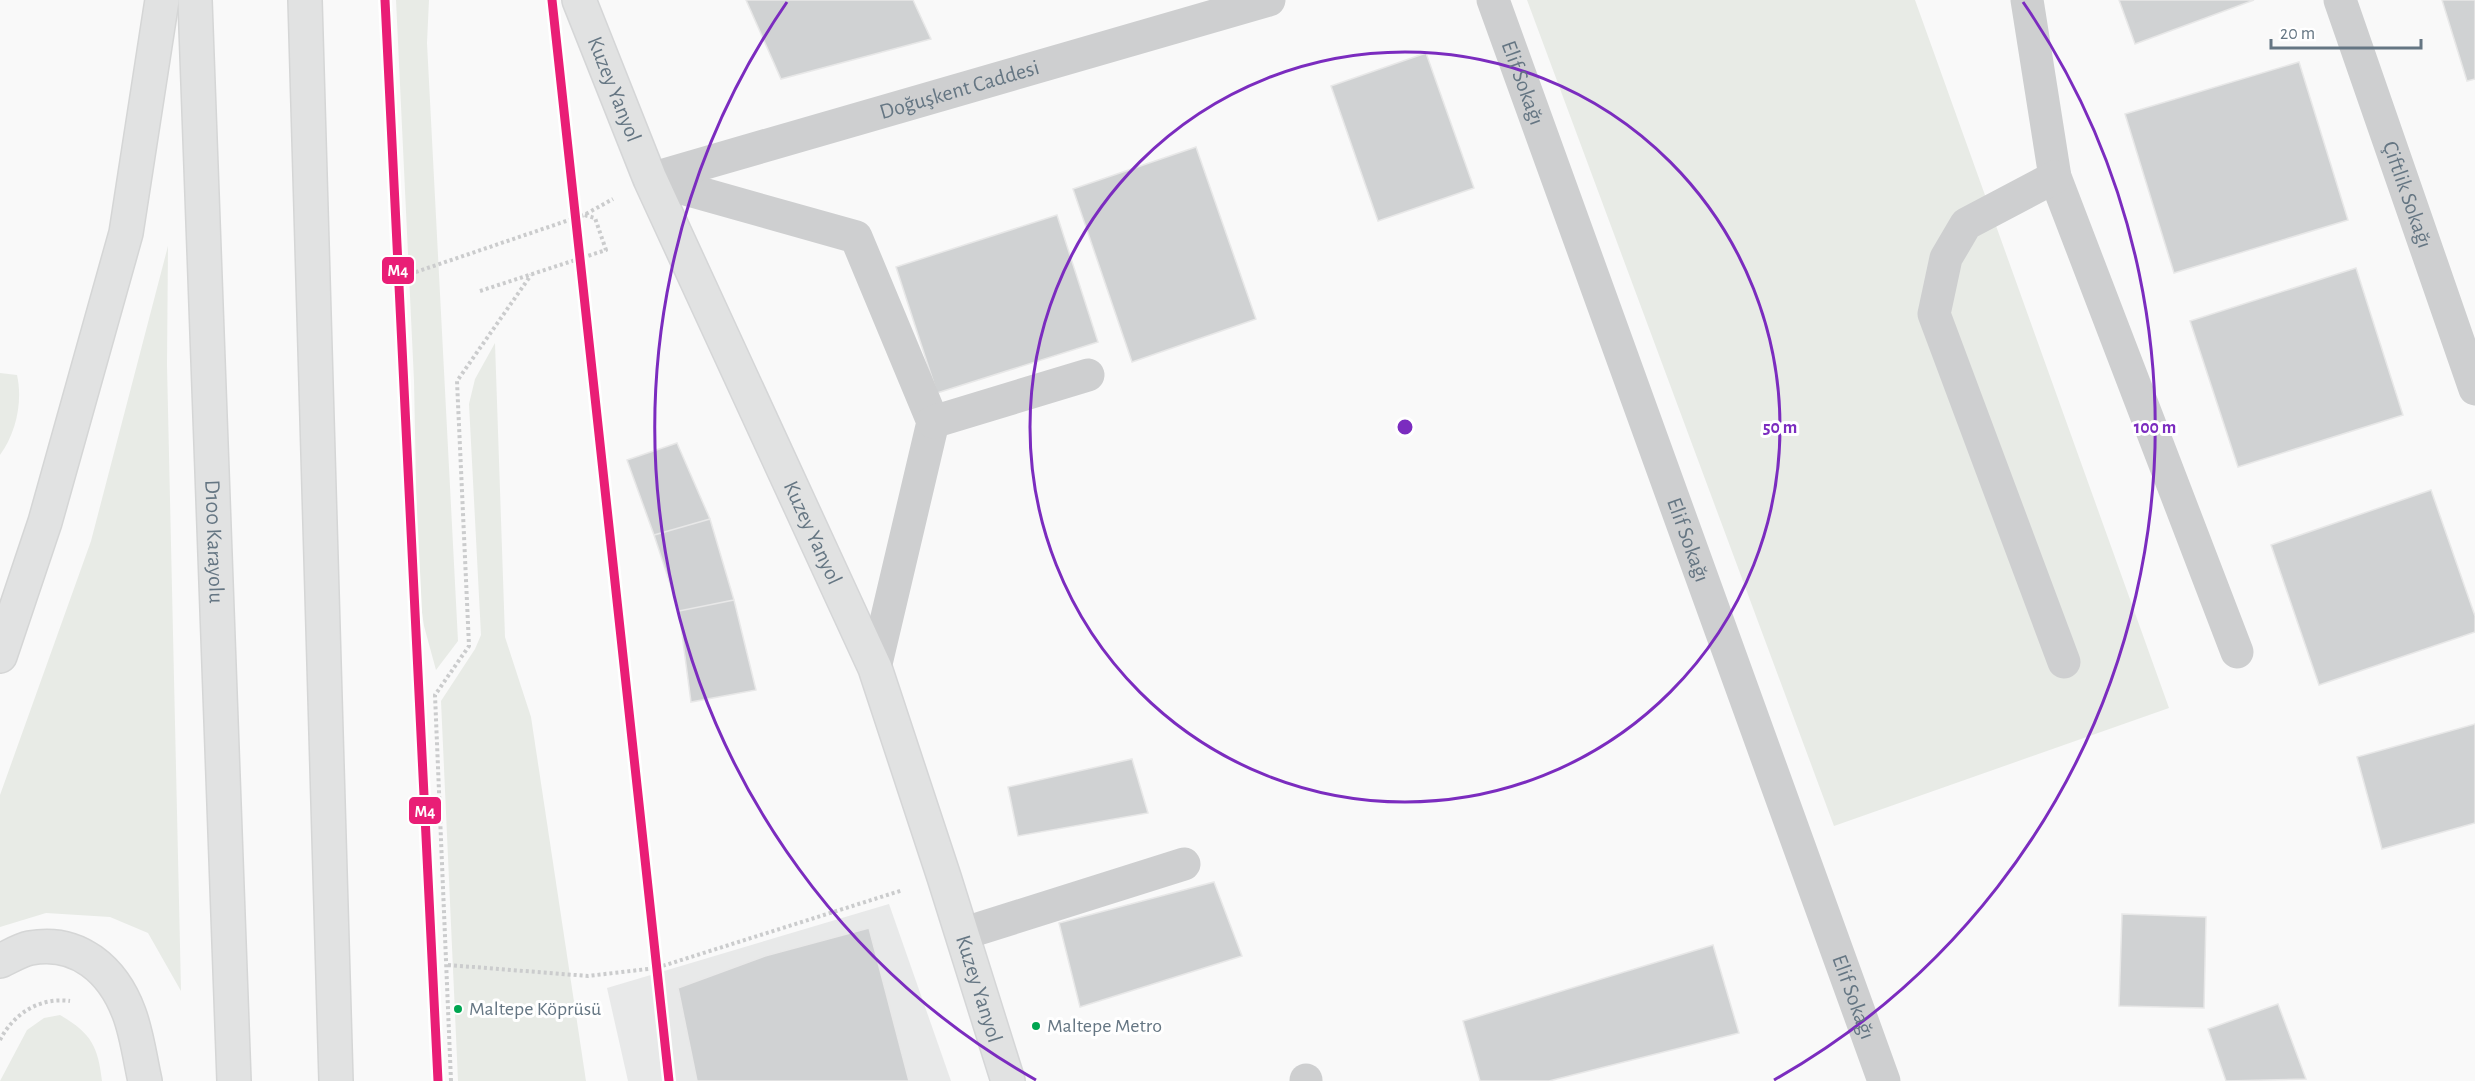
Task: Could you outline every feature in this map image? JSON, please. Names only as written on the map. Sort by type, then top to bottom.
[{"type":"main road","points":[[0,656],[45,522],[126,233],[162,0]]},
{"type":"main road","name":"D100 Karayolu","points":[[195,0],[234,1081]]},
{"type":"main road","points":[[304,0],[336,1081]]},
{"type":"main road","name":"Kuzey Yanyol","points":[[579,0],[650,179],[875,668],[1008,1081]]},
{"type":"main road","points":[[0,962],[28,948],[58,947],[88,957],[115,983],[130,1014],[145,1081]]},
{"type":"street","name":"Doğuşkent Caddesi","points":[[650,179],[1202,9],[1269,0]]},
{"type":"street","name":"Elif Sokağı","points":[[1493,0],[1884,1081]]},
{"type":"street","points":[[2027,0],[2055,177],[2237,652]]},
{"type":"street","name":"Çiftlik Sokağı","points":[[2340,0],[2475,389]]},
{"type":"street","points":[[2055,177],[1966,224],[1946,258],[1934,314],[2064,662]]},
{"type":"street","points":[[650,179],[856,237],[933,422],[875,668]]},
{"type":"street","points":[[933,422],[1088,375]]},
{"type":"street","points":[[962,934],[1184,864]]},
{"type":"path","points":[[410,274],[584,215],[650,179]]},
{"type":"path","points":[[480,291],[606,250],[595,218],[584,215]]},
{"type":"path","points":[[451,1081],[435,695],[469,646],[457,381],[531,275]]},
{"type":"path","points":[[448,966],[588,976],[656,968],[944,877]]},
{"type":"path","points":[[0,1040],[20,1014],[39,1002],[60,999],[78,1002]]},
{"type":"shaded area","points":[[396,0],[429,0],[427,43],[458,641],[436,670],[424,626],[418,586],[414,381]]},
{"type":"shaded area","points":[[1527,0],[1915,0],[2169,708],[1834,826]]},
{"type":"shaded area","points":[[168,246],[167,365],[181,991],[148,933],[110,917],[46,913],[0,927],[0,795],[91,541]]},
{"type":"shaded area","points":[[495,343],[505,637],[531,717],[586,1081],[458,1081],[441,701],[475,649],[481,635],[469,404],[475,379]]},
{"type":"shaded area","points":[[0,373],[17,375],[19,396],[14,427],[0,455]]},
{"type":"shaded area","points":[[889,904],[951,1081],[628,1081],[607,988]]},
{"type":"shaded area","points":[[60,1015],[79,1028],[91,1042],[98,1058],[102,1081],[0,1081],[27,1030],[44,1018]]},
{"type":"building","points":[[746,0],[913,0],[931,39],[781,79]]},
{"type":"building","points":[[2119,0],[2254,0],[2135,44]]},
{"type":"building","points":[[2442,0],[2475,0],[2475,79],[2467,81]]},
{"type":"building","points":[[1426,53],[1474,188],[1378,221],[1331,86]]},
{"type":"building","points":[[2299,62],[2348,220],[2174,273],[2125,114]]},
{"type":"building","points":[[1196,147],[1256,319],[1132,362],[1073,189]]},
{"type":"building","points":[[1057,215],[1098,342],[937,393],[896,267]]},
{"type":"building","points":[[2356,268],[2403,415],[2238,467],[2190,321]]},
{"type":"building","points":[[677,443],[710,519],[654,535],[627,460]]},
{"type":"building","points":[[2431,490],[2475,616],[2475,632],[2319,685],[2271,545]]},
{"type":"building","points":[[710,519],[734,600],[679,611],[654,535]]},
{"type":"building","points":[[734,600],[756,690],[691,702],[679,611]]},
{"type":"building","points":[[2475,724],[2475,823],[2382,849],[2357,757]]},
{"type":"building","points":[[1132,759],[1148,813],[1018,836],[1008,787]]},
{"type":"building","points":[[1214,882],[1242,956],[1080,1007],[1059,923]]},
{"type":"building","points":[[2122,914],[2206,917],[2204,1008],[2119,1006]]},
{"type":"building","points":[[869,928],[909,1081],[697,1081],[678,988],[765,956]]},
{"type":"building","points":[[1713,945],[1739,1033],[1549,1081],[1480,1081],[1463,1021]]},
{"type":"building","points":[[2278,1004],[2306,1079],[2226,1081],[2208,1029]]},
{"type":"transit line","name":"M4","points":[[385,0],[438,1081]]},
{"type":"transit line","name":"M4","points":[[552,0],[669,1081]]},
{"type":"place","name":"Maltepe Köprüsü","points":[[458,1009]]},
{"type":"place","name":"Maltepe Metro","points":[[1036,1026]]}]
